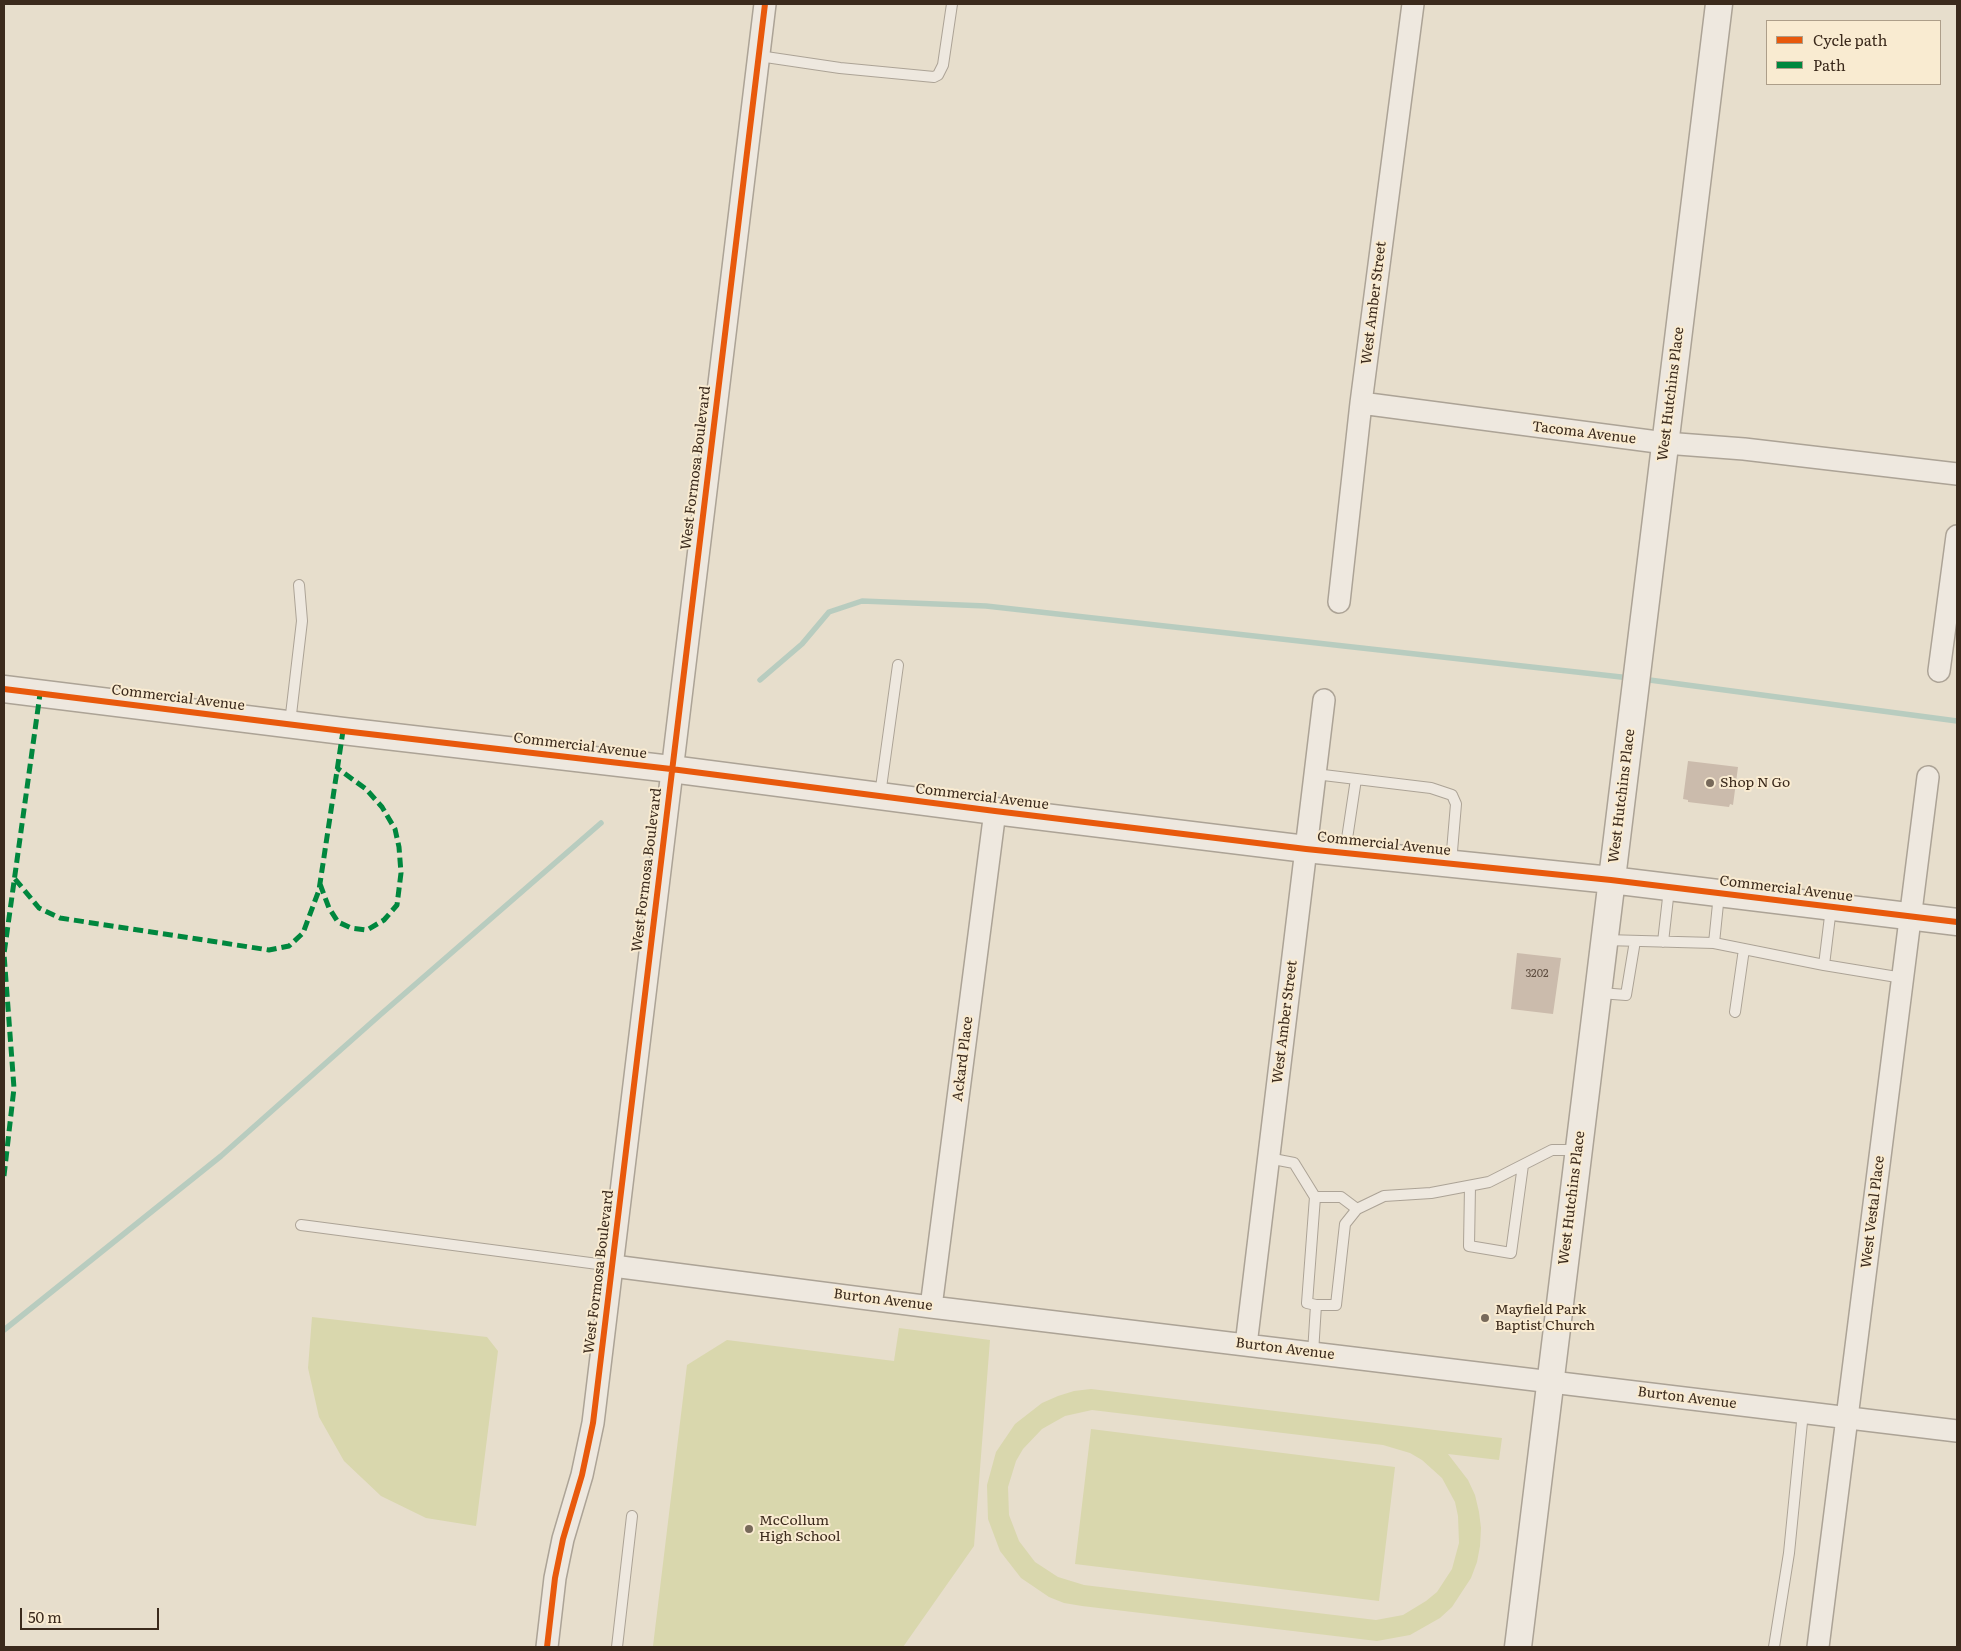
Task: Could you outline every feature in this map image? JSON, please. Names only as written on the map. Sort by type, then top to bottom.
[{"type":"street","name":"West Formosa Boulevard","points":[[547,1647],[555,1578],[563,1539],[582,1475],[593,1423],[765,4]]},
{"type":"street","name":"West Amber Street","points":[[1338,602],[1361,403],[1413,4]]},
{"type":"street","name":"West Hutchins Place","points":[[1518,1647],[1719,4]]},
{"type":"street","name":"Tacoma Avenue","points":[[1361,403],[1665,443],[1744,449],[1957,474]]},
{"type":"street","points":[[1939,671],[1957,536]]},
{"type":"street","name":"Commercial Avenue","points":[[4,689],[671,768],[995,811],[1306,849],[1611,880],[1957,922]]},
{"type":"street","name":"West Amber Street","points":[[1246,1345],[1324,700]]},
{"type":"street","name":"West Vestal Place","points":[[1818,1647],[1928,777]]},
{"type":"street","name":"Ackard Place","points":[[931,1307],[995,811]]},
{"type":"street","name":"Burton Avenue","points":[[613,1266],[931,1307],[1957,1431]]},
{"type":"lane","points":[[759,56],[840,68],[938,75],[944,65],[952,4]]},
{"type":"lane","points":[[289,724],[302,621],[298,585]]},
{"type":"lane","points":[[880,796],[898,665]]},
{"type":"lane","points":[[1315,774],[1431,788],[1452,795],[1456,804],[1450,864]]},
{"type":"lane","points":[[1345,853],[1356,779]]},
{"type":"lane","points":[[1663,942],[1669,888]]},
{"type":"lane","points":[[1714,943],[1719,893]]},
{"type":"lane","points":[[1824,964],[1832,907]]},
{"type":"lane","points":[[1604,940],[1714,943],[1903,978]]},
{"type":"lane","points":[[1597,993],[1626,996],[1635,941]]},
{"type":"lane","points":[[1735,1012],[1744,949]]},
{"type":"lane","points":[[1268,1158],[1294,1163],[1315,1196],[1307,1303],[1336,1305],[1345,1224],[1358,1209],[1384,1196],[1431,1193],[1488,1182],[1552,1150],[1578,1150]]},
{"type":"lane","points":[[1470,1186],[1469,1246],[1511,1253],[1523,1165]]},
{"type":"lane","points":[[1315,1196],[1341,1197],[1358,1209]]},
{"type":"lane","points":[[301,1225],[613,1266]]},
{"type":"lane","points":[[1312,1353],[1316,1305]]},
{"type":"lane","points":[[1774,1647],[1789,1553],[1803,1412]]},
{"type":"lane","points":[[617,1647],[632,1516]]},
{"type":"shaded area","points":[[312,1317],[487,1337],[498,1351],[476,1526],[426,1518],[381,1496],[344,1461],[319,1417],[308,1368]]},
{"type":"shaded area","points":[[899,1328],[990,1340],[974,1546],[903,1647],[653,1646],[687,1365],[727,1340],[894,1361]]},
{"type":"shaded area","points":[[1091,1389],[1502,1438],[1499,1460],[1448,1454],[1468,1480],[1475,1495],[1479,1512],[1481,1528],[1480,1546],[1471,1578],[1452,1607],[1440,1618],[1410,1635],[1377,1641],[1082,1606],[1064,1603],[1049,1597],[1021,1578],[1000,1551],[988,1519],[987,1485],[996,1452],[1015,1424],[1042,1403],[1074,1391]],"holes":[[[1092,1410],[1383,1445],[1410,1453],[1422,1460],[1442,1478],[1455,1502],[1458,1516],[1459,1543],[1452,1569],[1437,1592],[1403,1615],[1376,1620],[1084,1585],[1058,1577],[1035,1562],[1019,1541],[1009,1515],[1008,1487],[1016,1461],[1023,1449],[1042,1429],[1065,1416]]]},
{"type":"shaded area","points":[[1091,1429],[1395,1467],[1379,1601],[1075,1564]]},
{"type":"building","name":"Shop N Go","points":[[1688,761],[1738,767],[1733,805],[1730,804],[1729,807],[1688,802],[1688,800],[1683,799]]},
{"type":"building","points":[[1517,953],[1561,958],[1553,1014],[1511,1009]]},
{"type":"waterway","points":[[760,680],[802,644],[829,612],[862,601],[986,606],[1630,678]]},
{"type":"waterway","points":[[1642,679],[1957,721]]},
{"type":"waterway","points":[[4,1330],[221,1156],[601,823]]},
{"type":"marked path","points":[[4,1176],[14,1088],[4,954],[40,694]]},
{"type":"marked path","points":[[15,879],[39,908],[60,918],[269,950],[289,946],[303,933],[319,890],[343,731]]},
{"type":"marked path","points":[[320,884],[329,908],[338,922],[351,928],[367,930],[384,920],[397,905],[401,873],[399,847],[395,829],[382,807],[366,789],[337,768]]},
{"type":"cycle path","points":[[547,1647],[555,1578],[563,1539],[582,1475],[593,1423],[765,4]]},
{"type":"cycle path","points":[[4,689],[671,769],[1306,849],[1611,880],[1957,922]]},
{"type":"place","name":"Shop N Go","points":[[1710,783]]},
{"type":"place","name":"Mayfield Park Baptist Church","points":[[1485,1318]]},
{"type":"place","name":"McCollum High School","points":[[749,1529]]}]
